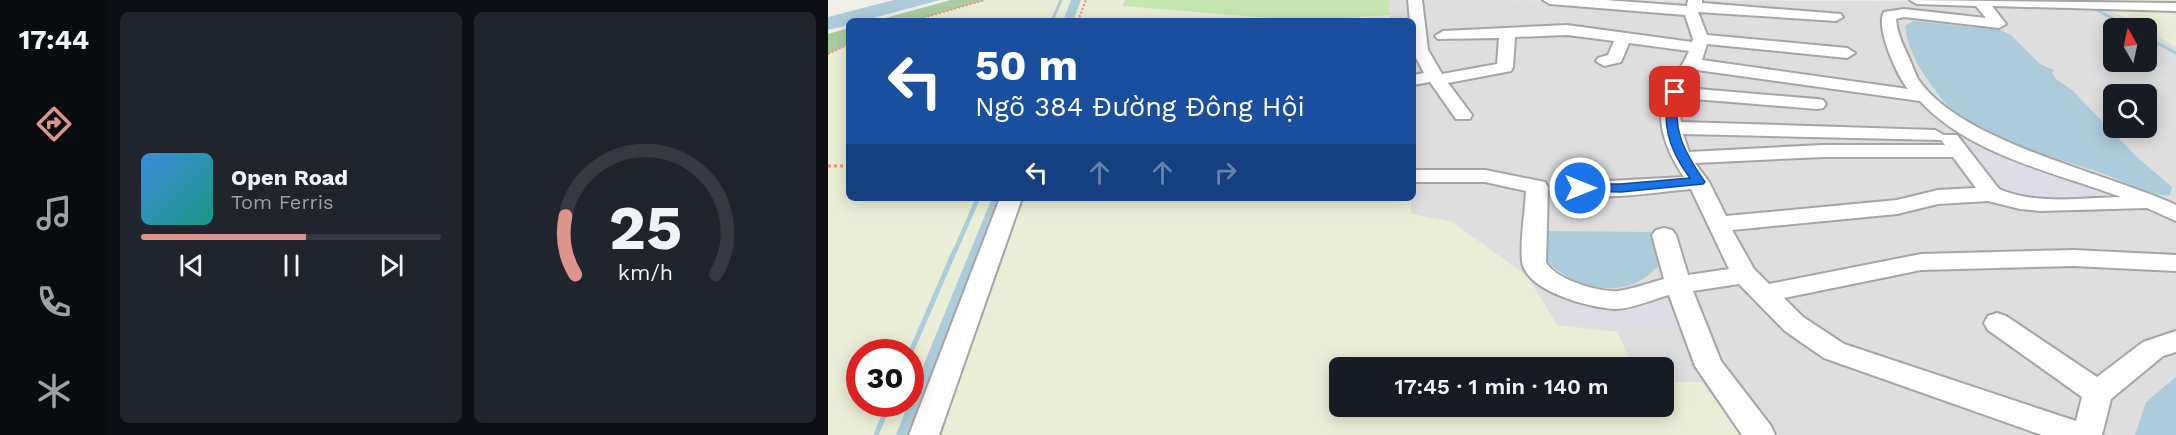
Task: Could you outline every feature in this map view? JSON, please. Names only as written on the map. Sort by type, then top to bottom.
[{"type":"street","points":[[1415,0],[1420,50],[1436,78],[1463,115]]},
{"type":"street","points":[[1550,0],[1693,6],[1836,17]]},
{"type":"street","points":[[1917,0],[1999,24],[1981,3]]},
{"type":"street","points":[[1991,194],[1953,144],[1930,103],[1902,68],[1887,18],[1889,15],[1904,14],[1933,5],[1981,3],[2176,7]]},
{"type":"street","points":[[1693,6],[1697,50],[1675,92],[1670,107],[1672,128],[1681,158],[1698,182],[1745,275],[1794,324],[1834,351],[2079,435]]},
{"type":"street","points":[[1443,36],[1567,30],[1697,50],[1930,103],[1956,125],[1988,141],[2153,202],[2176,214]]},
{"type":"street","points":[[1416,80],[1505,67],[1507,33]]},
{"type":"street","points":[[1604,61],[1616,59],[1623,38]]},
{"type":"street","points":[[1697,50],[1847,53]]},
{"type":"street","points":[[1675,92],[1817,104]]},
{"type":"street","points":[[1672,128],[1798,130],[1953,144]]},
{"type":"street","points":[[1681,158],[1953,144]]},
{"type":"street","points":[[1416,176],[1485,176],[1537,187],[1534,262],[1538,271],[1548,279],[1579,294],[1617,300],[1678,284],[1745,275]]},
{"type":"street","points":[[1580,188],[1621,188],[1698,182]]},
{"type":"street","points":[[1719,224],[1896,207],[1938,197],[1991,194],[2009,202],[2027,204],[2153,202]]},
{"type":"street","points":[[924,435],[1010,201]]},
{"type":"street","points":[[1664,235],[1678,284],[1709,366],[1760,435]]},
{"type":"street","points":[[1763,294],[1921,262],[2074,258],[2176,262]]},
{"type":"street","points":[[1996,323],[2097,393]]},
{"type":"street","points":[[2087,435],[2097,393],[2153,349],[2176,341]]},
{"type":"path","points":[[922,18],[985,0]]},
{"type":"path","points":[[1079,18],[1086,0]]},
{"type":"path","points":[[828,54],[846,45]]},
{"type":"path","points":[[828,166],[846,166]]},
{"type":"shaded area","points":[[1389,0],[2095,1],[2125,18],[2103,18],[2103,72],[2157,72],[2157,36],[2176,47],[2176,435],[1741,435],[1702,382],[1674,383],[1674,357],[1628,357],[1617,332],[1557,326],[1528,277],[1452,222],[1411,214],[1411,201],[1416,201],[1416,18],[1390,18]]},
{"type":"shaded area","points":[[1936,110],[1956,125],[2153,202],[2009,202],[1947,136]]},
{"type":"shaded area","points":[[1674,291],[1686,330],[1562,321],[1558,293]]},
{"type":"green space","points":[[951,0],[985,0],[923,18],[885,18]]},
{"type":"green space","points":[[985,0],[1125,0],[1122,6],[1268,18],[922,18]]},
{"type":"green space","points":[[1125,0],[1389,0],[1390,15],[1347,18],[1268,18],[1122,6]]},
{"type":"green space","points":[[2066,0],[2176,0],[2176,47],[2157,36],[2157,18],[2125,18],[2095,1]]},
{"type":"green space","points":[[1390,15],[1390,18],[1347,18]]},
{"type":"green space","points":[[846,29],[846,45],[828,54],[828,34]]},
{"type":"green space","points":[[846,45],[846,201],[1411,201],[1411,214],[1452,222],[1528,277],[1557,325],[1617,332],[1628,357],[1329,357],[1329,417],[1674,417],[1674,383],[1702,382],[1741,435],[828,435],[828,54]]},
{"type":"water","points":[[894,0],[940,0],[873,18],[846,18],[846,26],[828,30],[828,17]]},
{"type":"water","points":[[1913,21],[2001,30],[2011,35],[2040,64],[2054,70],[2052,73],[2056,79],[2072,90],[2103,122],[2103,138],[2119,138],[2172,187],[2170,195],[2153,193],[2101,173],[2026,149],[1971,124],[1946,104],[1925,77],[1908,42],[1905,26]]},
{"type":"water","points":[[1542,231],[1657,232],[1665,260],[1646,277],[1630,285],[1617,288],[1591,286],[1578,282],[1554,268],[1544,259]]},
{"type":"water","points":[[2176,377],[2176,435],[2135,435],[2146,402]]},
{"type":"waterway","points":[[1053,18],[1061,0]]},
{"type":"waterway","points":[[1069,18],[1076,0]]},
{"type":"waterway","points":[[2085,0],[2104,2]]},
{"type":"waterway","points":[[2091,7],[2112,18]]},
{"type":"waterway","points":[[2157,43],[2176,53]]},
{"type":"waterway","points":[[955,251],[977,201]]},
{"type":"waterway","points":[[907,435],[999,201]]},
{"type":"waterway","points":[[916,339],[955,250]]},
{"type":"waterway","points":[[876,435],[884,417]]},
{"type":"route","points":[[1580,188],[1621,188],[1698,182],[1681,158],[1676,146],[1670,107],[1675,92]]}]
